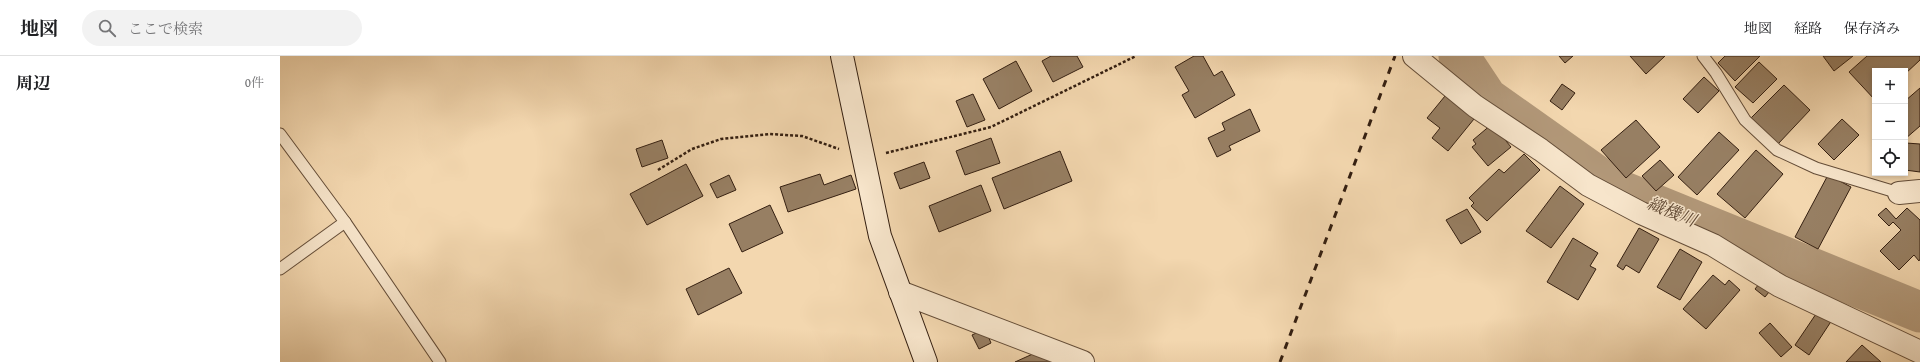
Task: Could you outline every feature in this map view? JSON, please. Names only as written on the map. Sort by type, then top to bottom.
[{"type":"street","points":[[842,56],[880,236],[926,362]]},
{"type":"street","points":[[1414,56],[1475,106],[1541,150],[1588,185],[1641,213],[1713,245],[1780,286],[1920,352]]},
{"type":"street","points":[[900,292],[1083,362]]},
{"type":"lane","points":[[1703,56],[1716,73],[1745,120],[1777,150],[1816,168],[1910,192]]},
{"type":"lane","points":[[280,134],[345,222],[440,362]]},
{"type":"lane","points":[[280,269],[345,222]]},
{"type":"path","points":[[658,170],[692,149],[721,139],[770,134],[802,136],[863,158],[991,127],[1136,56]]},
{"type":"building","points":[[1051,56],[1077,56],[1083,67],[1053,82],[1042,61]]},
{"type":"building","points":[[1194,56],[1203,56],[1214,76],[1222,71],[1235,95],[1195,118],[1182,95],[1189,91],[1175,67]]},
{"type":"building","points":[[1559,56],[1573,56],[1565,63]]},
{"type":"building","points":[[1630,56],[1665,56],[1646,74]]},
{"type":"building","points":[[1725,56],[1760,56],[1735,81],[1718,63]]},
{"type":"building","points":[[1823,56],[1853,56],[1834,71]]},
{"type":"building","points":[[1867,56],[1920,56],[1920,60],[1908,71],[1908,68],[1872,68],[1872,97],[1849,72]]},
{"type":"building","points":[[1016,61],[1032,91],[999,109],[983,79]]},
{"type":"building","points":[[1759,62],[1777,79],[1753,103],[1735,87]]},
{"type":"building","points":[[1704,77],[1719,91],[1698,113],[1683,99]]},
{"type":"building","points":[[1562,84],[1575,93],[1562,110],[1550,101]]},
{"type":"building","points":[[1784,85],[1810,110],[1778,144],[1751,118]]},
{"type":"building","points":[[1920,88],[1920,126],[1908,136],[1908,104],[1908,98]]},
{"type":"building","points":[[973,94],[985,120],[967,127],[956,101]]},
{"type":"building","points":[[1445,96],[1474,119],[1448,151],[1432,138],[1440,128],[1427,118]]},
{"type":"building","points":[[1250,109],[1260,131],[1229,146],[1231,150],[1217,157],[1208,138],[1225,130],[1222,123]]},
{"type":"building","points":[[1842,119],[1859,135],[1834,160],[1818,144]]},
{"type":"building","points":[[1636,120],[1660,147],[1626,178],[1601,150]]},
{"type":"building","points":[[1492,124],[1511,147],[1488,166],[1472,147],[1476,144],[1473,140]]},
{"type":"building","points":[[1719,132],[1739,150],[1697,195],[1678,177]]},
{"type":"building","points":[[991,138],[1000,163],[965,175],[956,151]]},
{"type":"building","points":[[662,140],[668,158],[642,167],[636,149]]},
{"type":"building","points":[[1908,143],[1920,144],[1920,172],[1908,170]]},
{"type":"building","points":[[1756,150],[1783,174],[1745,218],[1717,194]]},
{"type":"building","points":[[1060,151],[1072,181],[1004,209],[992,178]]},
{"type":"building","points":[[1524,154],[1540,170],[1487,221],[1471,206],[1474,203],[1469,198],[1499,169],[1504,173]]},
{"type":"building","points":[[1660,160],[1674,175],[1656,191],[1642,176]]},
{"type":"building","points":[[924,162],[930,178],[900,189],[894,173]]},
{"type":"building","points":[[686,164],[703,196],[647,225],[630,194]]},
{"type":"building","points":[[820,174],[824,185],[851,175],[856,189],[788,212],[780,187]]},
{"type":"building","points":[[729,175],[736,190],[717,198],[710,184]]},
{"type":"building","points":[[1828,175],[1851,187],[1818,249],[1795,237]]},
{"type":"building","points":[[981,185],[991,211],[939,232],[929,206]]},
{"type":"building","points":[[1560,186],[1584,204],[1551,248],[1526,231]]},
{"type":"building","points":[[770,205],[783,233],[742,252],[729,224]]},
{"type":"building","points":[[1886,208],[1896,219],[1907,208],[1920,220],[1920,259],[1919,261],[1914,255],[1899,270],[1880,251],[1901,230],[1893,222],[1889,226],[1878,215]]},
{"type":"building","points":[[1467,209],[1481,232],[1461,244],[1446,220]]},
{"type":"building","points":[[1639,228],[1659,239],[1639,273],[1626,265],[1623,270],[1617,266]]},
{"type":"building","points":[[1573,238],[1598,253],[1590,266],[1596,269],[1578,300],[1547,282]]},
{"type":"building","points":[[1680,249],[1702,262],[1680,300],[1657,287]]},
{"type":"building","points":[[729,268],[742,293],[698,315],[686,289]]},
{"type":"building","points":[[1713,275],[1725,285],[1729,280],[1740,290],[1706,329],[1683,309]]},
{"type":"building","points":[[1763,279],[1773,287],[1765,297],[1755,289]]},
{"type":"building","points":[[1818,311],[1832,320],[1809,355],[1795,345]]},
{"type":"building","points":[[1770,323],[1792,347],[1781,357],[1759,333]]},
{"type":"building","points":[[985,329],[991,343],[979,349],[972,335]]},
{"type":"building","points":[[1862,345],[1881,362],[1846,362]]},
{"type":"building","points":[[1046,348],[1052,362],[1015,362]]},
{"type":"waterway","name":"織機川","points":[[1459,56],[1487,98],[1614,188],[1920,312]]},
{"type":"railway","points":[[1280,362],[1395,56]]}]
